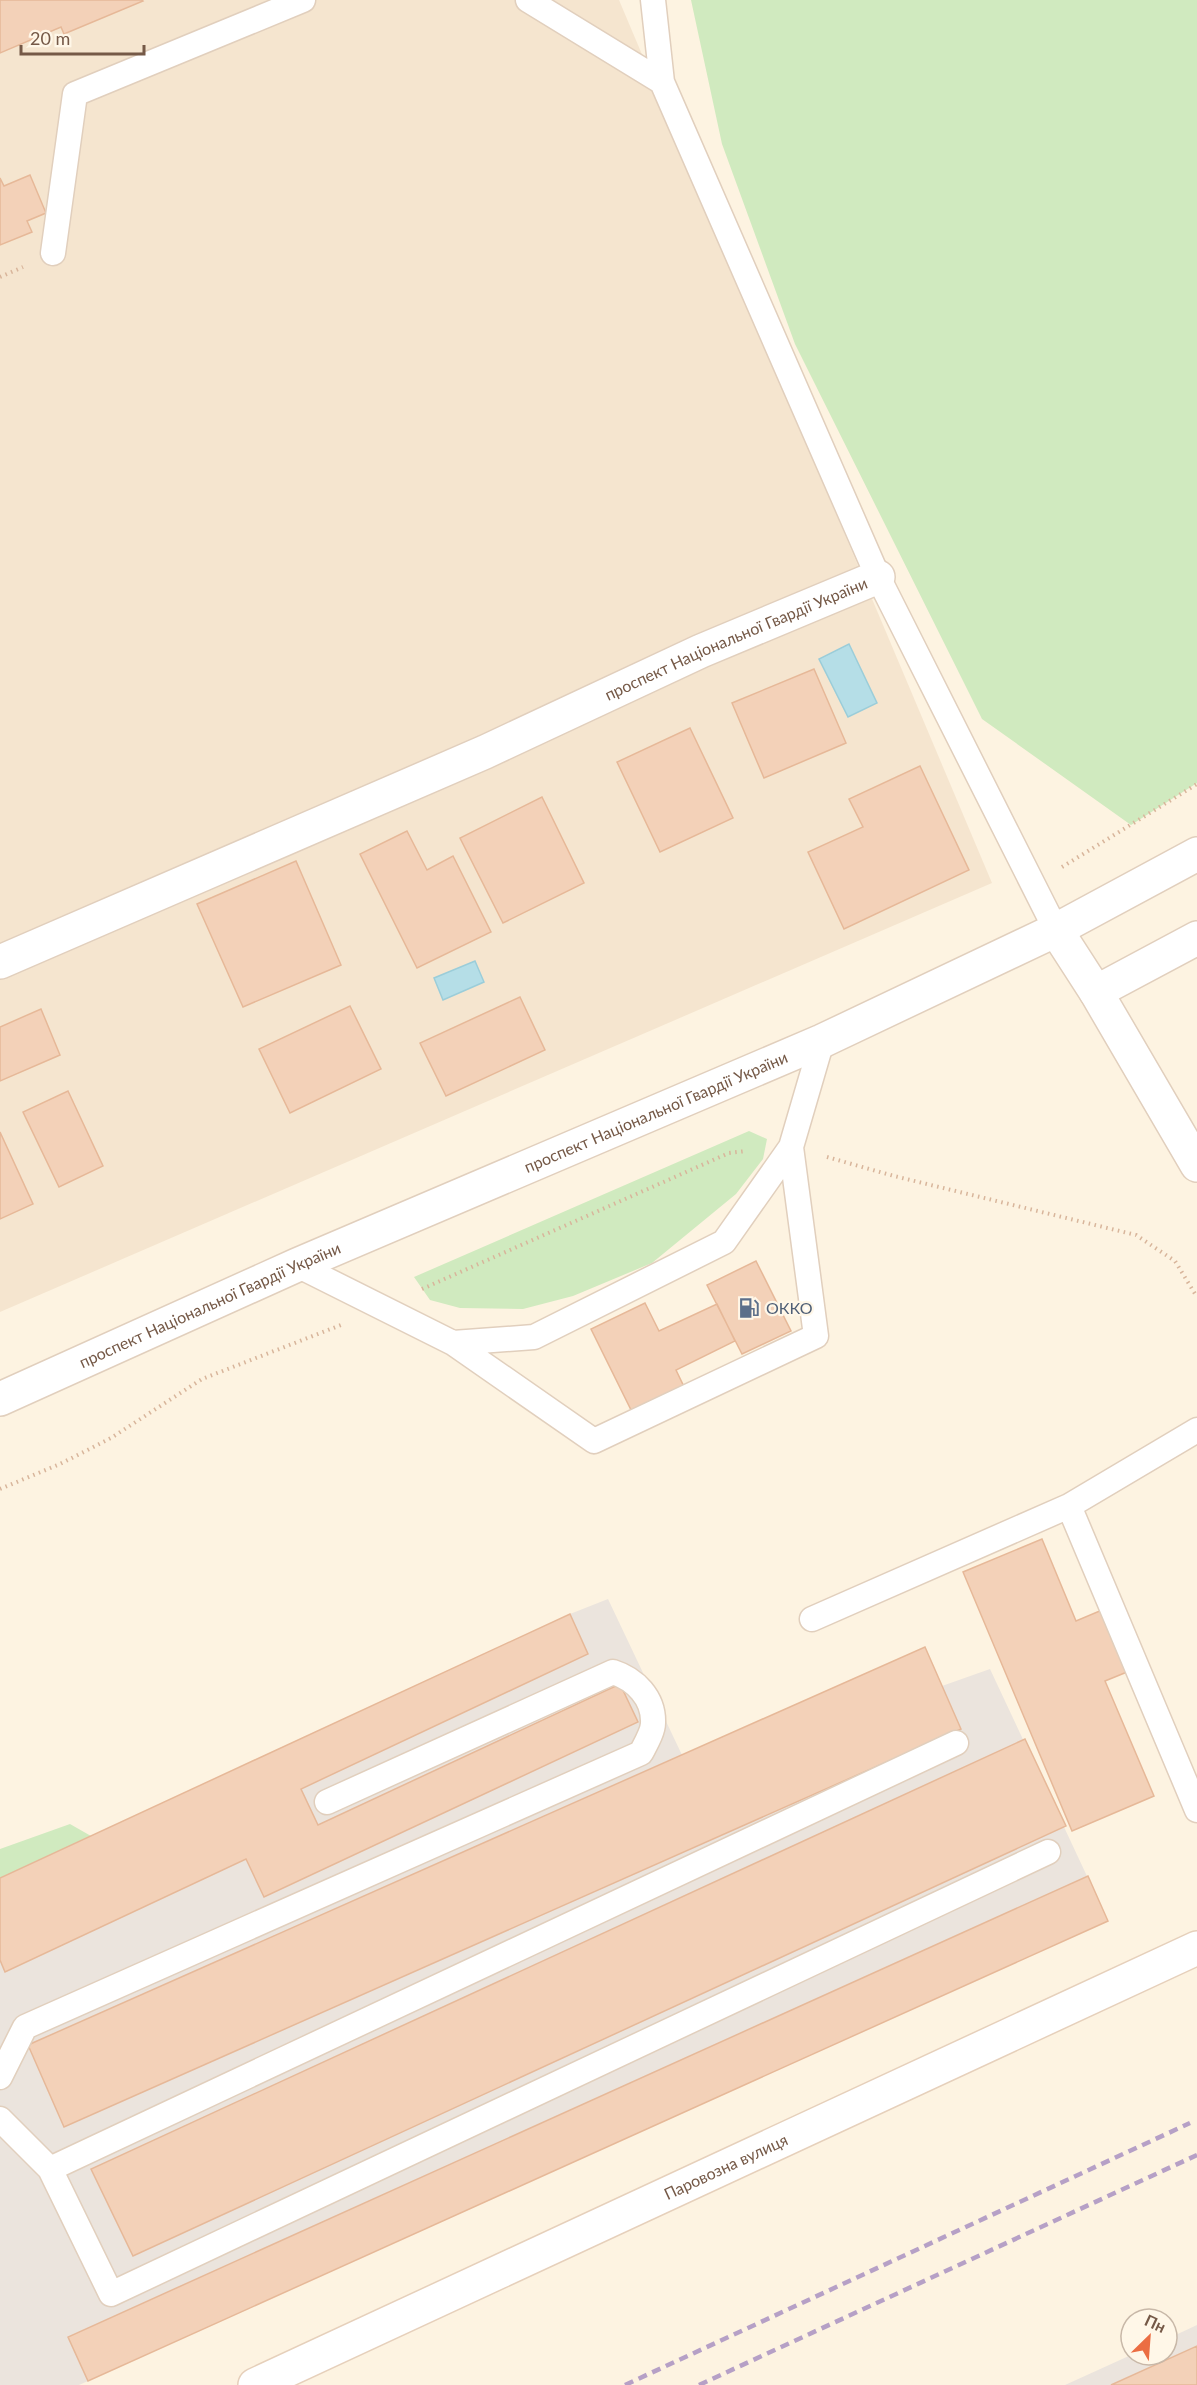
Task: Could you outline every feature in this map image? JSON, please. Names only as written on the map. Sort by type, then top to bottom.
[{"type":"street","name":"проспект Національної Гвардії України","points":[[0,962],[485,752],[701,651],[878,577]]},
{"type":"street","name":"проспект Національної Гвардії України","points":[[0,1399],[297,1265],[822,1041],[1056,930],[1197,854]]},
{"type":"street","points":[[1056,930],[1187,1130],[1197,1166]]},
{"type":"street","points":[[1096,992],[1197,938]]},
{"type":"street","name":"Паровозна вулиця","points":[[255,2385],[1197,1948]]},
{"type":"lane","points":[[53,253],[75,94],[303,0]]},
{"type":"lane","points":[[528,0],[662,82]]},
{"type":"lane","points":[[653,0],[662,82],[878,577],[1056,930]]},
{"type":"lane","points":[[453,1343],[534,1337],[724,1242],[791,1147],[822,1041]]},
{"type":"lane","points":[[297,1265],[453,1343],[594,1441],[816,1336],[791,1147]]},
{"type":"lane","points":[[812,1619],[1069,1506],[1197,1430]]},
{"type":"lane","points":[[1069,1506],[1197,1810]]},
{"type":"lane","points":[[0,2077],[25,2027],[641,1753],[654,1725],[648,1699],[628,1677],[613,1672],[327,1802]]},
{"type":"lane","points":[[50,2169],[956,1743]]},
{"type":"lane","points":[[0,2119],[50,2169],[111,2294],[1048,1852]]},
{"type":"path","points":[[1033,885],[1197,784]]},
{"type":"shaded area","points":[[0,0],[619,0],[992,883],[0,1312]]},
{"type":"shaded area","points":[[608,1599],[682,1755],[942,1686],[990,1669],[1108,1921],[79,2385],[0,2385],[0,1878],[570,1614]]},
{"type":"shaded area","points":[[1197,2325],[1197,2385],[1065,2385],[1119,2360],[1119,2367],[1179,2367],[1179,2333]]},
{"type":"green space","points":[[691,0],[1197,0],[1197,783],[1131,825],[982,719],[795,344],[722,144]]},
{"type":"green space","points":[[749,1131],[767,1139],[763,1159],[736,1194],[652,1263],[573,1296],[523,1309],[460,1308],[430,1300],[414,1277]]},
{"type":"green space","points":[[70,1824],[91,1836],[0,1878],[0,1849]]},
{"type":"water","points":[[849,644],[877,703],[848,717],[819,659]]},
{"type":"water","points":[[475,961],[484,982],[443,1000],[434,978]]},
{"type":"building","points":[[0,0],[143,1],[64,34],[61,27],[0,53]]},
{"type":"building","points":[[30,175],[46,213],[27,221],[32,232],[0,245],[0,178],[4,186]]},
{"type":"building","points":[[814,669],[846,743],[764,778],[732,703]]},
{"type":"building","points":[[690,728],[733,818],[660,852],[617,762]]},
{"type":"building","points":[[920,766],[969,870],[844,929],[808,852],[863,827],[849,799]]},
{"type":"building","points":[[542,797],[584,883],[503,923],[460,838]]},
{"type":"building","points":[[407,831],[427,870],[453,856],[491,932],[417,968],[360,854]]},
{"type":"building","points":[[296,861],[341,965],[243,1007],[197,904]]},
{"type":"building","points":[[520,997],[545,1050],[446,1096],[420,1043]]},
{"type":"building","points":[[350,1006],[381,1069],[290,1113],[259,1049]]},
{"type":"building","points":[[41,1009],[60,1055],[0,1081],[0,1027]]},
{"type":"building","points":[[68,1091],[103,1166],[59,1187],[23,1112]]},
{"type":"building","points":[[0,1132],[33,1204],[0,1219]]},
{"type":"building","name":"ОККО","points":[[756,1261],[791,1331],[742,1354],[707,1285]]},
{"type":"building","points":[[645,1303],[659,1331],[717,1304],[735,1341],[676,1370],[688,1395],[636,1420],[591,1329]]},
{"type":"building","points":[[1042,1539],[1076,1621],[1102,1610],[1127,1672],[1105,1681],[1154,1796],[1072,1831],[963,1572]]},
{"type":"building","points":[[570,1614],[588,1654],[301,1789],[318,1825],[620,1684],[638,1722],[264,1897],[246,1859],[5,1972],[0,1960],[0,1878]]},
{"type":"building","points":[[925,1647],[961,1729],[64,2127],[28,2045]]},
{"type":"building","points":[[1025,1739],[1066,1826],[133,2256],[91,2169]]},
{"type":"building","points":[[1088,1876],[1108,1921],[88,2381],[68,2337]]},
{"type":"building","points":[[1197,2346],[1197,2385],[1111,2385],[1151,2367],[1179,2367],[1179,2354]]},
{"type":"railway","points":[[625,2385],[1190,2123]]},
{"type":"railway","points":[[699,2385],[1197,2155]]},
{"type":"place","name":"ОККО","points":[[749,1308]]}]
